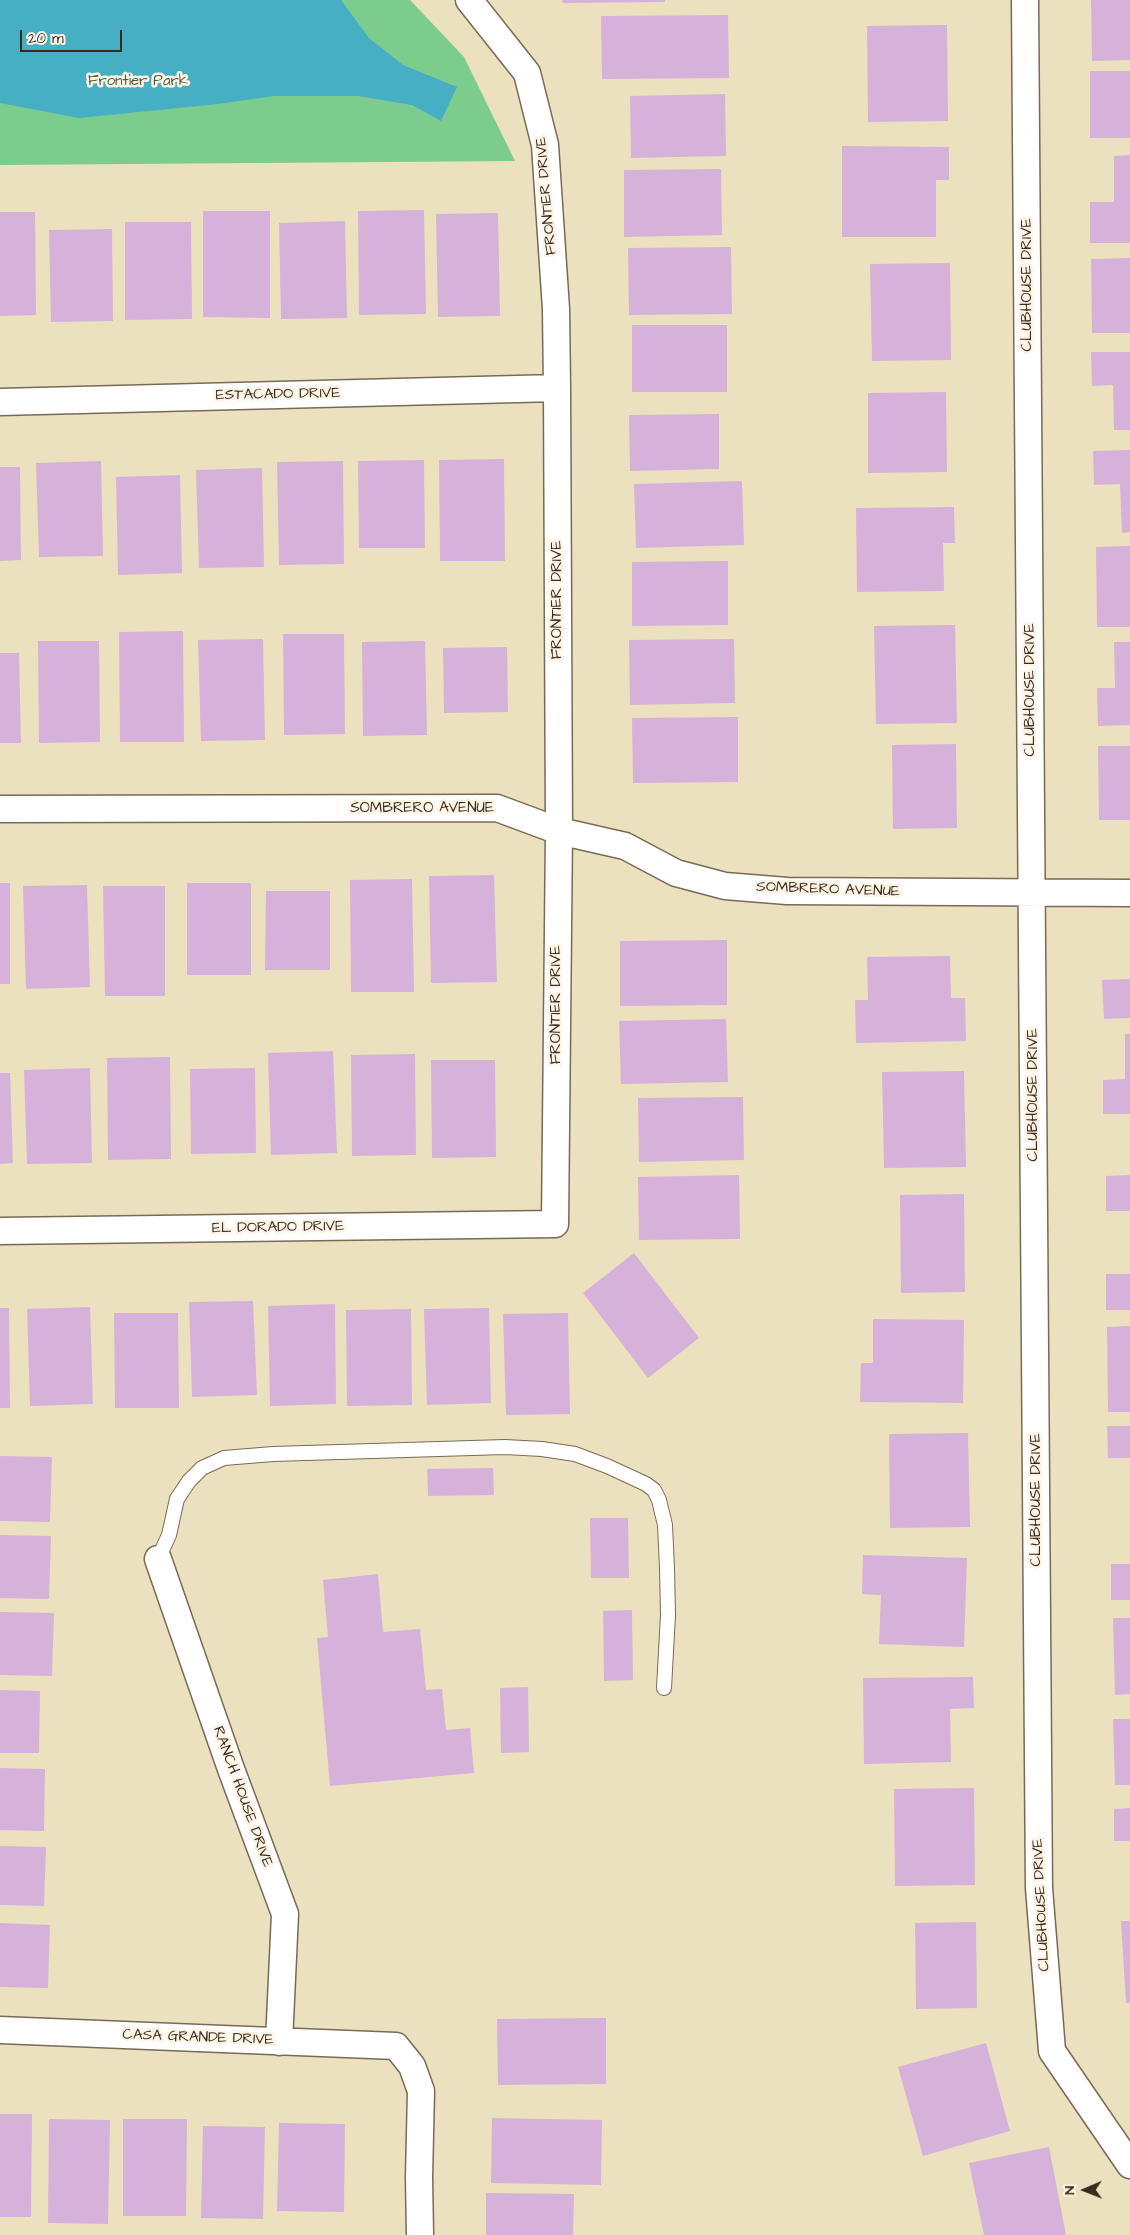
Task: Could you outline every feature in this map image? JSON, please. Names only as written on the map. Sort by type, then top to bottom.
[{"type":"street","name":"FRONTIER DRIVE","points":[[469,0],[527,73],[545,146],[556,309],[557,388],[559,831],[556,1224]]},
{"type":"street","name":"CLUBHOUSE DRIVE","points":[[1025,0],[1039,1888],[1052,2051],[1130,2165]]},
{"type":"street","name":"ESTACADO DRIVE","points":[[0,402],[557,388]]},
{"type":"street","name":"SOMBRERO AVENUE","points":[[0,809],[497,808],[559,831],[625,846],[676,873],[725,886],[787,891],[1033,894],[1130,892]]},
{"type":"street","name":"EL DORADO DRIVE","points":[[0,1231],[556,1224]]},
{"type":"street","name":"RANCH HOUSE DRIVE","points":[[158,1559],[231,1769],[285,1914],[279,2042]]},
{"type":"street","name":"CASA GRANDE DRIVE","points":[[0,2030],[396,2046],[412,2066],[421,2091],[420,2235]]},
{"type":"lane","points":[[158,1559],[169,1535],[177,1499],[189,1481],[202,1468],[224,1458],[273,1454],[505,1447],[542,1449],[575,1454],[646,1484],[654,1490],[659,1500],[665,1525],[667,1577],[668,1615],[664,1688]]},
{"type":"green space","name":"Frontier Park","points":[[0,0],[410,0],[464,57],[515,161],[0,165]]},
{"type":"water","points":[[0,0],[341,0],[369,38],[403,65],[457,87],[441,121],[412,105],[358,96],[274,96],[218,104],[79,118],[0,103]]},
{"type":"building","points":[[562,0],[665,0],[665,2],[563,3]]},
{"type":"building","points":[[1091,0],[1130,0],[1130,60],[1092,61]]},
{"type":"building","points":[[728,15],[729,78],[602,79],[601,16]]},
{"type":"building","points":[[947,25],[948,121],[868,122],[867,26]]},
{"type":"building","points":[[1090,71],[1130,71],[1130,138],[1090,138]]},
{"type":"building","points":[[725,94],[726,156],[631,158],[630,96]]},
{"type":"building","points":[[842,146],[949,147],[949,180],[936,180],[936,237],[842,237]]},
{"type":"building","points":[[1130,155],[1130,243],[1090,243],[1090,202],[1114,202],[1114,156]]},
{"type":"building","points":[[721,169],[722,235],[624,237],[624,170]]},
{"type":"building","points":[[424,210],[426,314],[359,315],[358,211]]},
{"type":"building","points":[[203,211],[270,211],[270,318],[203,317]]},
{"type":"building","points":[[0,212],[35,212],[36,315],[0,316]]},
{"type":"building","points":[[498,213],[500,316],[438,317],[436,214]]},
{"type":"building","points":[[345,221],[347,318],[281,319],[279,223]]},
{"type":"building","points":[[125,222],[191,222],[192,319],[125,320]]},
{"type":"building","points":[[112,229],[113,321],[51,322],[49,230]]},
{"type":"building","points":[[731,247],[732,314],[629,315],[628,248]]},
{"type":"building","points":[[1130,258],[1130,333],[1092,333],[1091,259]]},
{"type":"building","points":[[950,263],[951,360],[872,361],[870,264]]},
{"type":"building","points":[[632,325],[727,325],[727,392],[632,392]]},
{"type":"building","points":[[1091,352],[1130,352],[1130,430],[1114,430],[1113,385],[1092,386]]},
{"type":"building","points":[[946,392],[947,472],[868,473],[868,393]]},
{"type":"building","points":[[719,414],[719,469],[630,471],[629,415]]},
{"type":"building","points":[[1130,450],[1130,532],[1122,533],[1120,484],[1094,485],[1093,451]]},
{"type":"building","points":[[504,459],[505,561],[440,561],[439,460]]},
{"type":"building","points":[[424,460],[425,548],[359,548],[358,461]]},
{"type":"building","points":[[101,461],[103,556],[39,557],[36,463]]},
{"type":"building","points":[[343,461],[344,564],[279,565],[277,462]]},
{"type":"building","points":[[0,467],[20,467],[21,560],[0,561]]},
{"type":"building","points":[[262,468],[264,567],[199,568],[196,470]]},
{"type":"building","points":[[180,475],[182,573],[118,575],[116,477]]},
{"type":"building","points":[[742,481],[744,545],[636,548],[634,484]]},
{"type":"building","points":[[954,507],[955,543],[943,543],[944,591],[857,592],[856,508]]},
{"type":"building","points":[[1130,546],[1130,627],[1097,627],[1096,547]]},
{"type":"building","points":[[728,561],[728,625],[632,626],[632,562]]},
{"type":"building","points":[[955,625],[957,723],[876,724],[874,626]]},
{"type":"building","points":[[183,631],[184,742],[120,742],[119,632]]},
{"type":"building","points":[[283,634],[344,634],[345,734],[284,735]]},
{"type":"building","points":[[263,639],[265,740],[201,741],[198,640]]},
{"type":"building","points":[[734,639],[735,703],[630,705],[629,640]]},
{"type":"building","points":[[38,641],[99,641],[100,742],[39,743]]},
{"type":"building","points":[[425,641],[427,735],[363,736],[362,642]]},
{"type":"building","points":[[1114,642],[1130,642],[1130,725],[1098,726],[1097,688],[1115,688]]},
{"type":"building","points":[[507,647],[508,712],[444,713],[443,648]]},
{"type":"building","points":[[0,653],[19,653],[21,743],[0,743]]},
{"type":"building","points":[[738,717],[738,782],[633,783],[632,718]]},
{"type":"building","points":[[956,744],[957,828],[893,829],[892,745]]},
{"type":"building","points":[[1098,746],[1130,746],[1130,820],[1099,820]]},
{"type":"building","points":[[494,875],[497,982],[431,983],[429,876]]},
{"type":"building","points":[[412,879],[414,992],[351,992],[350,880]]},
{"type":"building","points":[[0,883],[10,883],[10,984],[0,984]]},
{"type":"building","points":[[187,883],[251,883],[251,975],[187,975]]},
{"type":"building","points":[[87,885],[90,987],[26,989],[23,886]]},
{"type":"building","points":[[103,886],[165,886],[165,996],[105,996]]},
{"type":"building","points":[[266,891],[330,891],[330,970],[265,970]]},
{"type":"building","points":[[727,940],[727,1005],[620,1006],[620,941]]},
{"type":"building","points":[[950,956],[951,998],[965,998],[966,1041],[856,1043],[855,1000],[868,1000],[867,957]]},
{"type":"building","points":[[1130,979],[1130,1018],[1104,1019],[1102,980]]},
{"type":"building","points":[[726,1019],[728,1082],[621,1084],[619,1021]]},
{"type":"building","points":[[1125,1034],[1130,1034],[1130,1114],[1103,1114],[1103,1080],[1125,1079]]},
{"type":"building","points":[[333,1051],[337,1153],[271,1155],[268,1053]]},
{"type":"building","points":[[415,1054],[416,1155],[352,1156],[351,1055]]},
{"type":"building","points":[[170,1057],[171,1159],[108,1160],[107,1058]]},
{"type":"building","points":[[431,1060],[495,1060],[496,1157],[432,1158]]},
{"type":"building","points":[[90,1068],[92,1163],[27,1164],[24,1070]]},
{"type":"building","points":[[255,1068],[256,1153],[191,1154],[190,1069]]},
{"type":"building","points":[[964,1071],[966,1167],[884,1168],[882,1072]]},
{"type":"building","points":[[0,1073],[10,1073],[13,1163],[0,1164]]},
{"type":"building","points":[[743,1097],[744,1160],[639,1162],[638,1098]]},
{"type":"building","points":[[739,1175],[740,1239],[639,1240],[638,1177]]},
{"type":"building","points":[[1130,1175],[1130,1211],[1106,1211],[1106,1176]]},
{"type":"building","points":[[964,1194],[965,1292],[901,1293],[900,1195]]},
{"type":"building","points":[[634,1253],[699,1338],[648,1378],[583,1293]]},
{"type":"building","points":[[1106,1274],[1130,1274],[1130,1310],[1106,1310]]},
{"type":"building","points":[[253,1301],[257,1395],[192,1397],[189,1302]]},
{"type":"building","points":[[335,1304],[336,1404],[270,1406],[268,1306]]},
{"type":"building","points":[[90,1307],[93,1404],[30,1406],[27,1309]]},
{"type":"building","points":[[0,1308],[9,1308],[10,1408],[0,1408]]},
{"type":"building","points":[[489,1308],[491,1403],[427,1405],[424,1309]]},
{"type":"building","points":[[411,1309],[412,1405],[347,1406],[346,1310]]},
{"type":"building","points":[[114,1313],[178,1313],[179,1408],[115,1408]]},
{"type":"building","points":[[568,1313],[570,1414],[506,1415],[503,1314]]},
{"type":"building","points":[[873,1319],[964,1320],[963,1403],[860,1402],[861,1363],[873,1363]]},
{"type":"building","points":[[1130,1326],[1130,1412],[1108,1412],[1107,1327]]},
{"type":"building","points":[[1107,1426],[1130,1426],[1130,1458],[1108,1458]]},
{"type":"building","points":[[968,1433],[970,1527],[890,1528],[889,1434]]},
{"type":"building","points":[[0,1456],[52,1457],[50,1522],[0,1521]]},
{"type":"building","points":[[493,1468],[494,1495],[428,1496],[427,1469]]},
{"type":"building","points":[[590,1518],[628,1518],[629,1578],[591,1578]]},
{"type":"building","points":[[0,1535],[51,1536],[49,1599],[0,1598]]},
{"type":"building","points":[[863,1555],[967,1558],[964,1647],[879,1644],[881,1595],[862,1594]]},
{"type":"building","points":[[1111,1564],[1130,1564],[1130,1600],[1111,1600]]},
{"type":"building","points":[[378,1574],[383,1632],[420,1629],[426,1690],[442,1689],[446,1730],[470,1728],[474,1773],[330,1786],[317,1638],[328,1637],[323,1580]]},
{"type":"building","points":[[632,1610],[633,1680],[604,1681],[603,1611]]},
{"type":"building","points":[[0,1612],[54,1613],[52,1676],[0,1675]]},
{"type":"building","points":[[1113,1618],[1130,1618],[1130,1694],[1115,1695]]},
{"type":"building","points":[[973,1677],[974,1708],[950,1709],[951,1762],[864,1764],[863,1678]]},
{"type":"building","points":[[528,1687],[529,1752],[501,1753],[500,1688]]},
{"type":"building","points":[[0,1690],[40,1691],[39,1753],[0,1753]]},
{"type":"building","points":[[1113,1719],[1130,1719],[1130,1785],[1115,1785]]},
{"type":"building","points":[[0,1768],[45,1769],[44,1831],[0,1830]]},
{"type":"building","points":[[974,1788],[975,1885],[895,1886],[894,1789]]},
{"type":"building","points":[[1130,1808],[1130,1841],[1114,1841],[1114,1809]]},
{"type":"building","points":[[0,1846],[46,1847],[44,1906],[0,1905]]},
{"type":"building","points":[[1121,1921],[1130,1921],[1130,2003],[1126,2003]]},
{"type":"building","points":[[976,1922],[977,2008],[916,2009],[915,1923]]},
{"type":"building","points":[[0,1923],[50,1925],[48,1988],[0,1987]]},
{"type":"building","points":[[606,2018],[606,2084],[498,2085],[497,2019]]},
{"type":"building","points":[[986,2043],[1010,2131],[923,2156],[898,2067]]},
{"type":"building","points":[[0,2114],[32,2114],[31,2217],[0,2217]]},
{"type":"building","points":[[492,2118],[602,2120],[601,2185],[491,2183]]},
{"type":"building","points":[[49,2119],[110,2120],[108,2224],[48,2223]]},
{"type":"building","points":[[123,2119],[187,2119],[186,2216],[123,2216]]},
{"type":"building","points":[[279,2123],[345,2124],[344,2212],[277,2211]]},
{"type":"building","points":[[203,2126],[265,2127],[263,2219],[201,2218]]},
{"type":"building","points":[[1049,2147],[1066,2235],[984,2235],[969,2163]]},
{"type":"building","points":[[486,2193],[574,2194],[573,2235],[486,2235]]}]
